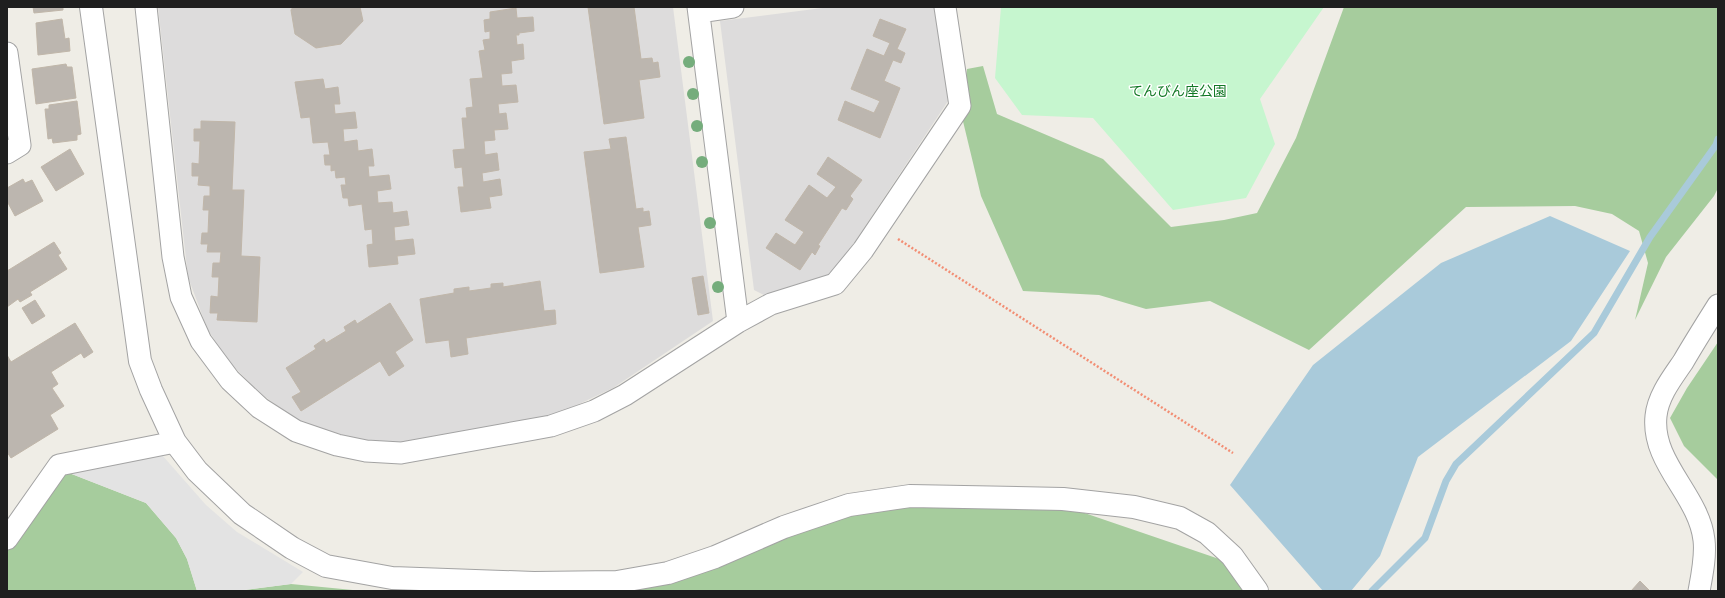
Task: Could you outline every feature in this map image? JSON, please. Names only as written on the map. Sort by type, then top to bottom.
[{"type":"street","points":[[91,7],[140,361],[151,390],[175,442],[197,471],[242,514],[292,548],[326,566],[392,578],[534,583],[617,582],[675,571],[715,557],[784,527],[849,505],[910,496],[1063,499],[1134,507],[1180,518],[1207,533],[1232,556],[1257,591]]},
{"type":"street","points":[[146,7],[173,257],[181,297],[201,341],[230,380],[260,408],[296,431],[337,445],[366,451],[401,453],[551,426],[594,411],[625,395],[738,322],[772,304],[835,284],[863,250],[960,106],[949,10]]},
{"type":"street","points":[[733,7],[699,10],[738,322]]},
{"type":"street","points":[[7,53],[20,145],[7,152]]},
{"type":"street","points":[[1699,591],[1703,564],[1704,539],[1696,514],[1672,473],[1658,443],[1656,416],[1664,392],[1718,305]]},
{"type":"street","points":[[7,539],[59,465],[175,442]]},
{"type":"path","points":[[879,227],[1233,453]]},
{"type":"shaded area","points":[[158,7],[673,7],[713,321],[613,388],[558,414],[409,442],[364,442],[299,421],[261,394],[227,360],[207,328],[188,277]]},
{"type":"shaded area","points":[[830,7],[935,7],[948,101],[832,276],[766,296],[754,290],[720,21]]},
{"type":"shaded area","points":[[162,455],[206,505],[237,532],[303,572],[291,584],[237,591],[197,591],[187,559],[176,538],[146,503],[64,471]]},
{"type":"green space","name":"てんびん座公園","points":[[1001,7],[1324,7],[1260,99],[1275,144],[1246,198],[1173,210],[1093,118],[1022,115],[995,78]]},
{"type":"green space","points":[[1344,7],[1718,7],[1718,188],[1714,196],[1666,257],[1635,320],[1648,263],[1639,231],[1612,214],[1575,206],[1466,207],[1309,350],[1210,301],[1146,309],[1099,295],[1023,291],[981,196],[961,113],[967,69],[983,66],[997,114],[1103,159],[1171,227],[1224,220],[1257,213],[1296,138]]},
{"type":"green space","points":[[1718,342],[1718,480],[1684,446],[1670,418],[1687,388]]},
{"type":"green space","points":[[64,471],[146,503],[176,538],[187,559],[197,591],[7,591],[7,549]]},
{"type":"green space","points":[[942,500],[1064,506],[1225,561],[1246,591],[554,591],[620,589],[815,514]]},
{"type":"green space","points":[[291,584],[363,591],[237,591]]},
{"type":"water","points":[[1550,216],[1630,251],[1571,341],[1418,457],[1380,556],[1351,591],[1323,591],[1230,485],[1313,365],[1441,263]]},
{"type":"building","points":[[33,7],[63,7],[63,10],[34,13]]},
{"type":"building","points":[[293,7],[360,7],[363,21],[341,44],[316,48],[295,34],[291,10]]},
{"type":"building","points":[[588,7],[634,7],[641,59],[652,58],[653,63],[658,62],[660,77],[639,80],[644,118],[604,124]]},
{"type":"building","points":[[516,8],[517,18],[533,17],[534,31],[519,33],[519,35],[516,35],[517,45],[523,44],[524,59],[511,61],[512,73],[501,74],[502,86],[516,85],[518,102],[498,104],[499,114],[506,113],[508,129],[494,130],[495,140],[484,141],[485,155],[497,153],[499,170],[482,173],[483,182],[500,179],[502,195],[489,197],[491,208],[461,212],[458,187],[464,187],[462,167],[455,168],[453,150],[465,149],[462,118],[467,118],[466,108],[473,107],[470,79],[483,78],[479,51],[485,50],[483,40],[490,39],[490,31],[485,32],[484,20],[490,19],[490,12]]},
{"type":"building","points":[[62,19],[65,39],[69,38],[70,51],[38,55],[36,23]]},
{"type":"building","points":[[880,19],[906,29],[897,49],[905,53],[901,63],[893,60],[884,81],[900,88],[880,138],[838,120],[845,101],[874,113],[880,101],[851,89],[867,49],[884,56],[890,43],[873,36]]},
{"type":"building","points":[[66,64],[67,67],[72,67],[76,98],[36,104],[32,69]]},
{"type":"building","points":[[323,79],[325,89],[338,87],[340,104],[334,104],[335,114],[355,112],[357,128],[343,129],[344,142],[357,140],[358,151],[372,149],[374,166],[368,166],[369,177],[389,175],[391,189],[377,191],[378,203],[392,202],[393,213],[407,211],[409,225],[394,227],[395,241],[413,239],[415,254],[397,256],[398,264],[369,267],[367,245],[373,244],[372,229],[365,230],[362,204],[349,206],[348,198],[343,198],[341,185],[346,185],[345,177],[336,178],[335,170],[331,171],[331,165],[325,165],[324,155],[330,155],[328,142],[313,143],[310,117],[301,118],[295,82]]},
{"type":"building","points":[[77,101],[81,134],[77,135],[77,140],[53,143],[52,138],[48,139],[45,109],[49,109],[49,105]]},
{"type":"building","points":[[201,121],[235,122],[232,190],[244,190],[241,256],[260,257],[257,322],[217,320],[218,313],[210,313],[211,296],[218,297],[219,277],[212,277],[213,263],[220,263],[221,252],[207,252],[208,244],[201,244],[202,233],[208,233],[209,210],[203,210],[204,196],[210,196],[210,186],[198,185],[199,176],[192,176],[192,163],[199,164],[200,141],[194,141],[194,129],[201,129]]},
{"type":"building","points":[[626,137],[636,209],[643,208],[643,212],[649,211],[651,225],[638,227],[644,267],[600,273],[584,152],[611,149],[609,139]]},
{"type":"building","points":[[70,149],[84,174],[56,191],[41,167]]},
{"type":"building","points":[[828,157],[862,180],[850,196],[853,199],[846,210],[842,208],[818,245],[820,246],[815,255],[812,252],[800,270],[766,248],[776,233],[795,245],[804,232],[785,220],[809,185],[827,198],[836,187],[817,174]]},
{"type":"building","points":[[23,179],[25,183],[32,180],[43,201],[15,216],[7,201],[7,188]]},
{"type":"building","points":[[54,242],[61,253],[58,255],[67,269],[30,292],[32,295],[20,302],[18,299],[7,307],[7,271]]},
{"type":"building","points":[[703,276],[709,313],[698,315],[692,278]]},
{"type":"building","points":[[540,281],[544,311],[555,310],[556,324],[466,338],[468,354],[451,357],[449,340],[426,343],[420,299],[454,293],[454,289],[469,287],[469,291],[491,288],[491,284],[503,283],[503,287]]},
{"type":"building","points":[[35,300],[45,316],[32,324],[22,308]]},
{"type":"building","points":[[390,303],[413,340],[395,352],[404,366],[389,376],[380,361],[301,411],[292,397],[301,392],[286,368],[316,349],[314,346],[324,339],[326,343],[346,331],[344,327],[355,320],[357,324]]},
{"type":"building","points":[[75,323],[93,352],[84,358],[81,353],[51,372],[58,384],[52,388],[64,406],[50,415],[58,429],[11,458],[7,452],[7,355],[11,362]]},
{"type":"building","points":[[1640,581],[1650,591],[1631,591]]},
{"type":"waterway","points":[[1372,591],[1425,538],[1446,481],[1456,464],[1594,333],[1650,237],[1716,145],[1718,139]]}]
